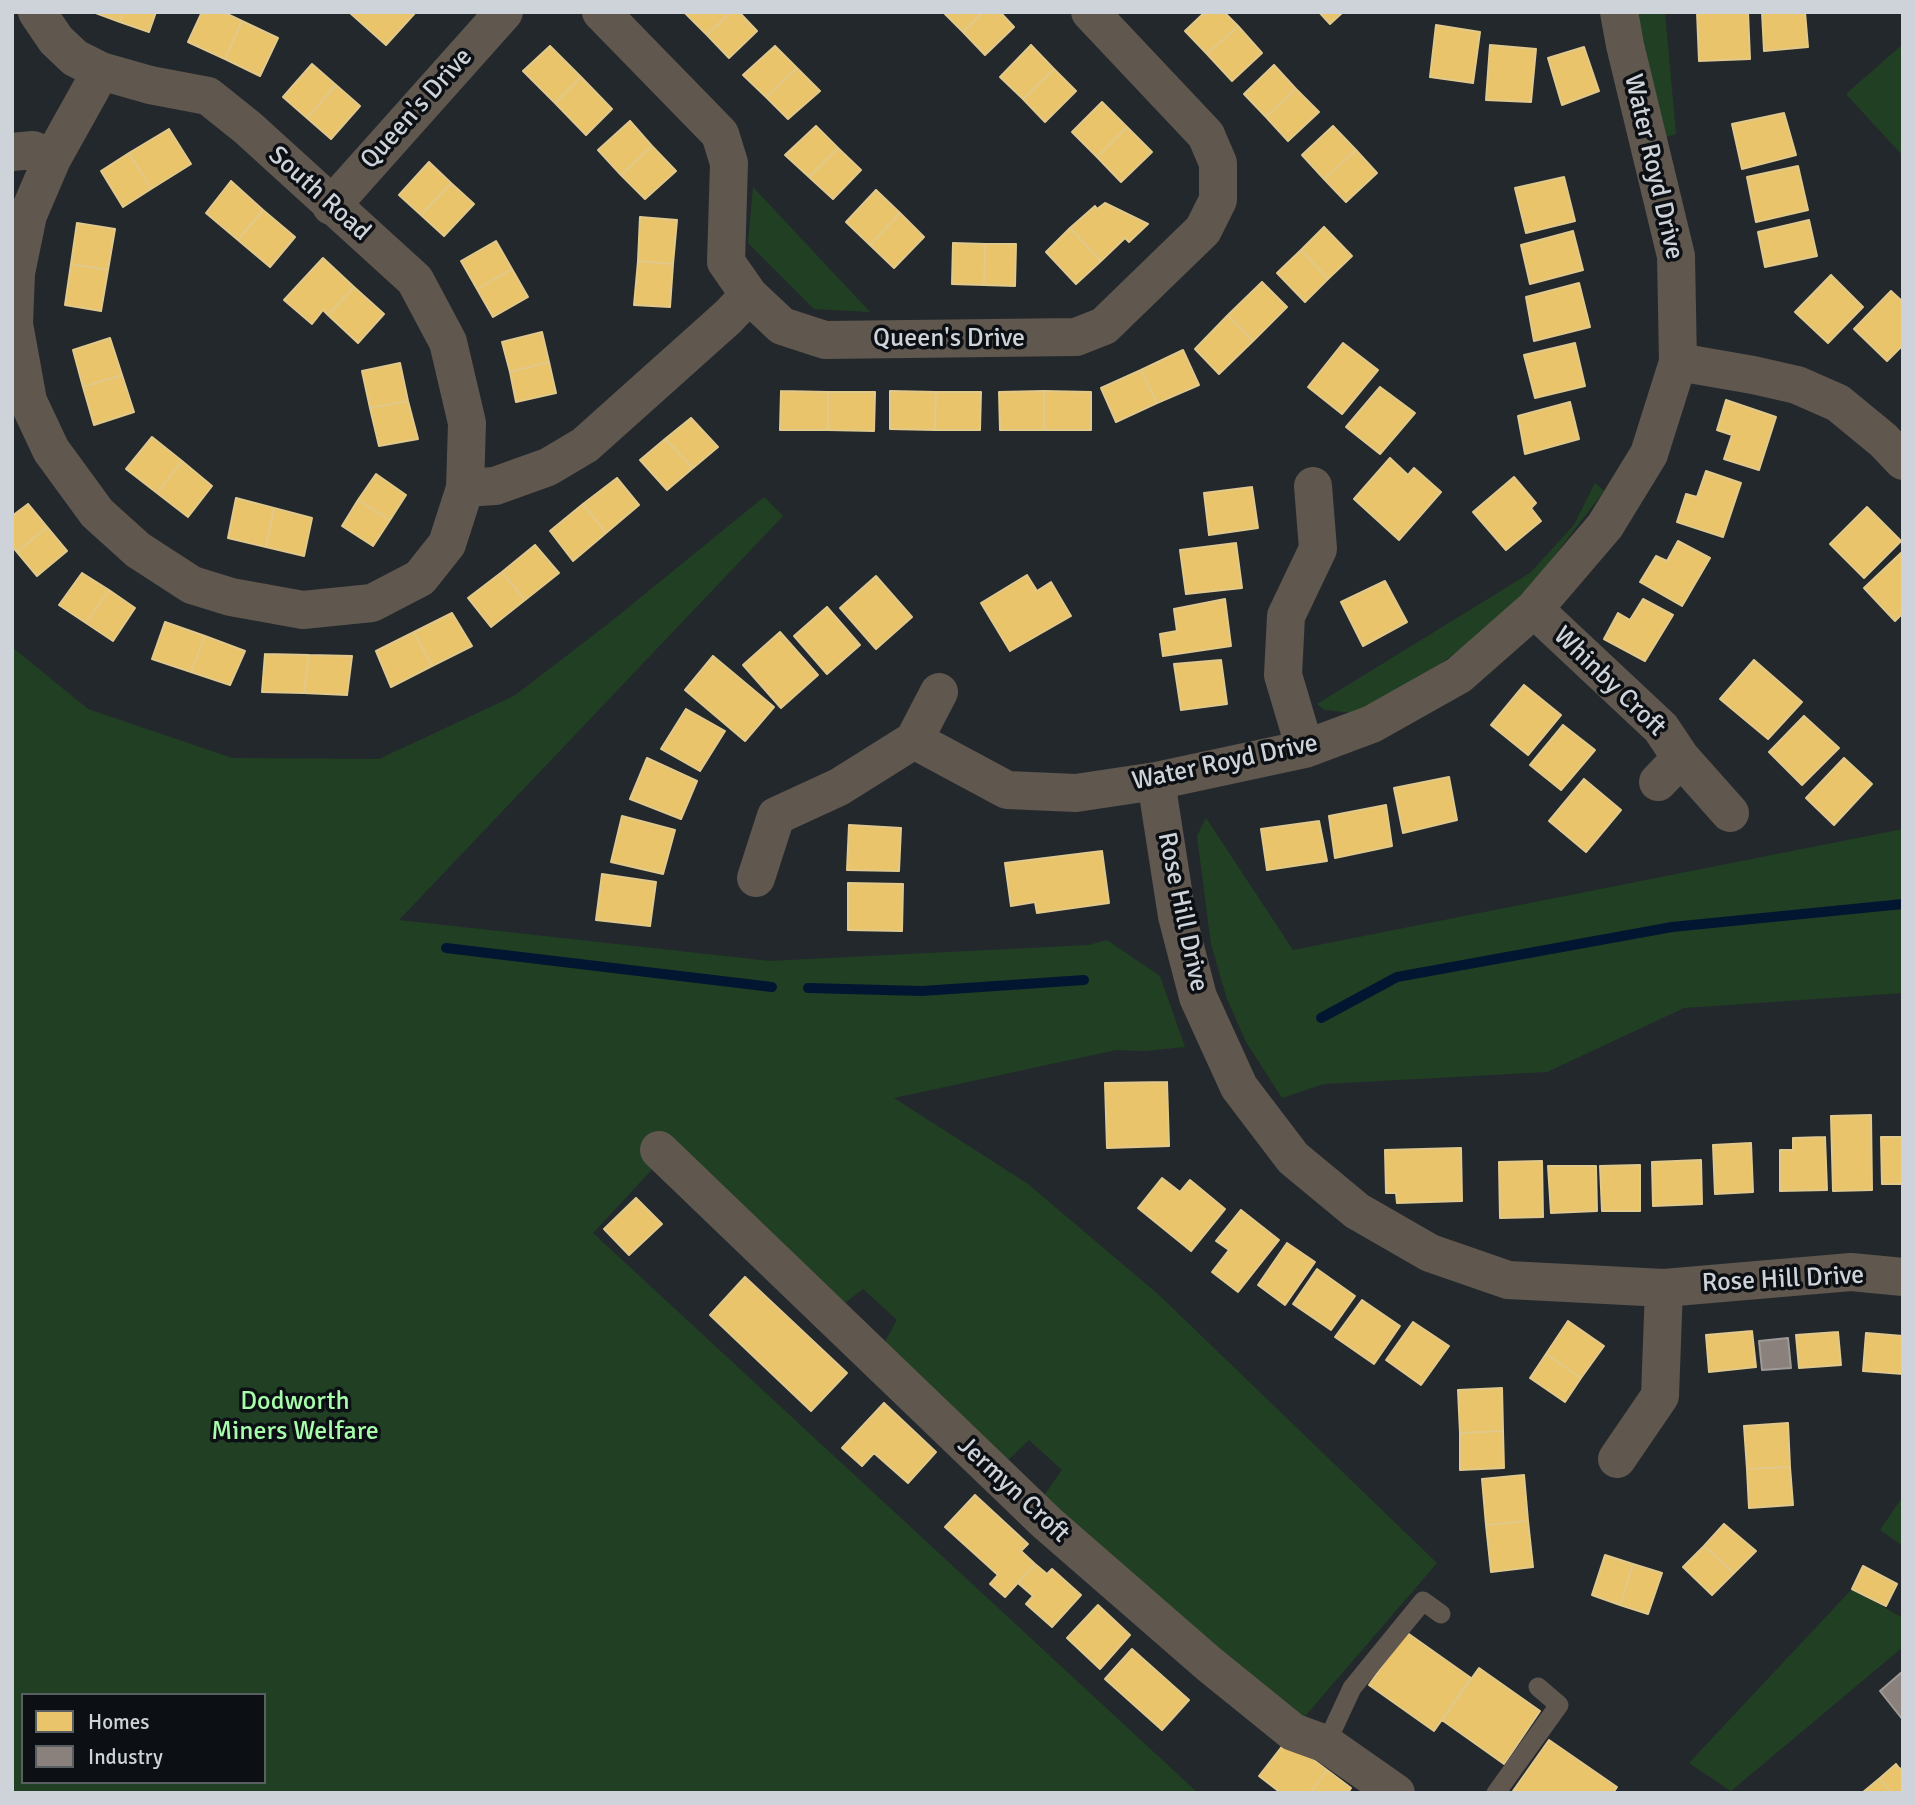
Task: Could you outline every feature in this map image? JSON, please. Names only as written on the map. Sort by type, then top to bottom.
[{"type":"street","name":"South Road","points":[[37,12],[56,40],[75,58],[101,71],[150,85],[208,96],[248,128],[415,280],[448,342],[467,423],[465,488],[447,544],[420,578],[372,603],[303,610],[231,597],[192,584],[138,550],[97,513],[51,450],[28,401],[13,324],[16,273],[28,215],[52,159],[101,71]]},
{"type":"street","name":"Queen's Drive","points":[[331,206],[504,12]]},
{"type":"street","name":"Queen's Drive","points":[[601,12],[720,134],[729,163],[726,262],[749,295],[782,326],[825,340],[1076,337],[1104,326],[1203,230],[1218,200],[1218,163],[1206,135],[1090,12]]},
{"type":"street","name":"Water Royd Drive","points":[[914,740],[1007,790],[1076,793],[1156,781],[1305,749],[1372,724],[1459,675],[1534,609],[1605,526],[1649,454],[1678,362],[1676,256],[1619,12]]},
{"type":"street","points":[[12,152],[33,150],[52,159]]},
{"type":"street","points":[[465,488],[495,486],[548,467],[585,446],[749,295]]},
{"type":"street","points":[[1678,362],[1797,385],[1838,403],[1883,440],[1903,461]]},
{"type":"street","points":[[1305,749],[1283,675],[1286,616],[1318,549],[1313,486]]},
{"type":"street","name":"Whinby Croft","points":[[1534,609],[1661,728],[1669,770],[1730,813]]},
{"type":"street","points":[[756,878],[776,816],[839,787],[914,740],[939,692]]},
{"type":"street","name":"Rose Hill Drive","points":[[1156,781],[1177,916],[1198,997],[1239,1087],[1293,1158],[1357,1211],[1430,1253],[1508,1280],[1664,1288],[1851,1272],[1903,1277]]},
{"type":"street","name":"Jermyn Croft","points":[[659,1150],[1047,1523],[1209,1664],[1293,1732],[1326,1744],[1396,1793]]},
{"type":"street","name":"Rose Hill Drive","points":[[1617,1459],[1660,1396],[1664,1288]]},
{"type":"lane","points":[[1326,1744],[1352,1688],[1423,1601],[1441,1614]]},
{"type":"lane","points":[[1496,1793],[1559,1706],[1538,1687]]},
{"type":"green space","points":[[1637,12],[1665,12],[1676,134],[1666,137]]},
{"type":"green space","points":[[1903,44],[1903,156],[1846,94]]},
{"type":"green space","points":[[753,187],[870,312],[814,309],[748,243]]},
{"type":"green space","points":[[1595,483],[1604,491],[1526,593],[1487,630],[1419,679],[1354,713],[1325,710],[1317,704],[1530,573],[1574,525]]},
{"type":"green space","name":"Dodworth Miners Welfare","points":[[764,497],[783,516],[399,920],[770,961],[1089,945],[1107,940],[1160,976],[1185,1047],[1144,1051],[1116,1050],[894,1098],[1028,1184],[1159,1295],[1437,1563],[1301,1721],[1043,1497],[1062,1470],[1029,1440],[1006,1462],[883,1345],[897,1320],[863,1289],[841,1306],[659,1162],[593,1233],[1198,1793],[12,1793],[12,647],[88,709],[232,758],[379,759],[514,696],[608,624]]},
{"type":"green space","points":[[1206,818],[1293,950],[1903,829],[1903,993],[1684,1008],[1547,1072],[1324,1084],[1282,1098],[1246,1042],[1227,999],[1211,944],[1197,836]]},
{"type":"green space","points":[[1903,1496],[1903,1546],[1880,1530]]},
{"type":"green space","points":[[1852,1589],[1903,1618],[1903,1647],[1731,1791],[1689,1763]]},
{"type":"building: Homes","points":[[93,12],[123,12],[120,22]]},
{"type":"building: Homes","points":[[123,12],[156,12],[149,32],[120,22]]},
{"type":"building: Homes","points":[[202,12],[223,12],[242,21],[225,59],[188,42]]},
{"type":"building: Homes","points":[[349,12],[414,12],[415,13],[386,45]]},
{"type":"building: Homes","points":[[684,12],[731,12],[707,35]]},
{"type":"building: Homes","points":[[731,12],[739,12],[757,31],[729,58],[707,35]]},
{"type":"building: Homes","points":[[943,12],[983,12],[963,32]]},
{"type":"building: Homes","points":[[983,12],[1000,12],[1014,27],[985,55],[963,32]]},
{"type":"building: Homes","points":[[1205,12],[1224,12],[1238,26],[1207,54],[1185,31]]},
{"type":"building: Homes","points":[[1319,12],[1343,12],[1330,24]]},
{"type":"building: Homes","points":[[1697,12],[1748,12],[1750,59],[1699,61]]},
{"type":"building: Homes","points":[[1762,12],[1805,12],[1808,47],[1764,51]]},
{"type":"building: Homes","points":[[242,21],[278,38],[260,76],[225,59]]},
{"type":"building: Homes","points":[[1436,25],[1480,32],[1473,83],[1430,77]]},
{"type":"building: Homes","points":[[1238,26],[1262,53],[1232,81],[1207,54]]},
{"type":"building: Homes","points":[[1031,45],[1054,69],[1023,99],[1000,77]]},
{"type":"building: Homes","points":[[1490,45],[1536,49],[1531,102],[1486,100]]},
{"type":"building: Homes","points":[[550,46],[581,77],[555,103],[523,71]]},
{"type":"building: Homes","points":[[775,46],[797,68],[766,97],[743,75]]},
{"type":"building: Homes","points":[[1584,47],[1599,91],[1562,105],[1548,58]]},
{"type":"building: Homes","points":[[312,64],[336,85],[307,118],[283,97]]},
{"type":"building: Homes","points":[[1274,65],[1296,89],[1266,117],[1244,94]]},
{"type":"building: Homes","points":[[797,68],[820,91],[788,119],[766,97]]},
{"type":"building: Homes","points":[[1054,69],[1076,91],[1045,122],[1023,99]]},
{"type":"building: Homes","points":[[581,77],[612,109],[586,135],[555,103]]},
{"type":"building: Homes","points":[[336,85],[360,106],[331,139],[307,118]]},
{"type":"building: Homes","points":[[1296,89],[1319,112],[1288,141],[1266,117]]},
{"type":"building: Homes","points":[[1102,102],[1127,127],[1097,157],[1072,132]]},
{"type":"building: Homes","points":[[1784,113],[1796,155],[1742,169],[1732,124]]},
{"type":"building: Homes","points":[[630,121],[652,146],[621,175],[598,150]]},
{"type":"building: Homes","points":[[816,126],[838,148],[809,177],[785,155]]},
{"type":"building: Homes","points":[[1333,126],[1356,150],[1324,179],[1302,155]]},
{"type":"building: Homes","points":[[1127,127],[1152,152],[1121,182],[1097,157]]},
{"type":"building: Homes","points":[[169,129],[191,164],[151,189],[129,153]]},
{"type":"building: Homes","points":[[652,146],[676,171],[645,199],[621,175]]},
{"type":"building: Homes","points":[[838,148],[861,170],[833,199],[809,177]]},
{"type":"building: Homes","points":[[1356,150],[1377,173],[1346,202],[1324,179]]},
{"type":"building: Homes","points":[[129,153],[151,189],[123,207],[101,171]]},
{"type":"building: Homes","points":[[429,162],[451,183],[421,215],[399,195]]},
{"type":"building: Homes","points":[[1798,166],[1808,210],[1756,222],[1747,177]]},
{"type":"building: Homes","points":[[1564,177],[1575,221],[1526,233],[1515,188]]},
{"type":"building: Homes","points":[[231,181],[263,210],[238,240],[206,213]]},
{"type":"building: Homes","points":[[451,183],[474,204],[444,236],[421,215]]},
{"type":"building: Homes","points":[[876,190],[900,213],[870,245],[846,222]]},
{"type":"building: Homes","points":[[1105,203],[1148,224],[1129,242],[1125,238],[1101,261],[1070,228],[1095,206],[1097,209]]},
{"type":"building: Homes","points":[[263,210],[295,237],[270,267],[238,240]]},
{"type":"building: Homes","points":[[900,213],[924,237],[894,268],[870,245]]},
{"type":"building: Homes","points":[[640,217],[677,220],[673,264],[638,261]]},
{"type":"building: Homes","points":[[1809,220],[1817,256],[1765,267],[1758,232]]},
{"type":"building: Homes","points":[[77,223],[115,229],[108,270],[71,264]]},
{"type":"building: Homes","points":[[1324,227],[1352,256],[1328,279],[1301,250]]},
{"type":"building: Homes","points":[[1070,228],[1101,261],[1076,284],[1046,252]]},
{"type":"building: Homes","points":[[1573,231],[1583,270],[1530,284],[1521,245]]},
{"type":"building: Homes","points":[[496,241],[512,269],[477,289],[461,261]]},
{"type":"building: Homes","points":[[953,243],[985,244],[984,285],[952,284]]},
{"type":"building: Homes","points":[[985,244],[1016,244],[1015,286],[984,285]]},
{"type":"building: Homes","points":[[1301,250],[1328,279],[1305,302],[1277,273]]},
{"type":"building: Homes","points":[[323,258],[354,287],[328,315],[323,310],[312,324],[284,300]]},
{"type":"building: Homes","points":[[638,261],[673,264],[670,307],[634,305]]},
{"type":"building: Homes","points":[[71,264],[108,270],[101,311],[65,305]]},
{"type":"building: Homes","points":[[512,269],[528,297],[493,317],[477,289]]},
{"type":"building: Homes","points":[[1831,275],[1863,307],[1828,343],[1795,312]]},
{"type":"building: Homes","points":[[1262,282],[1287,307],[1253,341],[1228,315]]},
{"type":"building: Homes","points":[[1579,283],[1590,327],[1534,341],[1526,297]]},
{"type":"building: Homes","points":[[354,287],[384,314],[358,343],[328,315]]},
{"type":"building: Homes","points":[[1891,291],[1903,302],[1903,345],[1887,361],[1854,329]]},
{"type":"building: Homes","points":[[1228,315],[1253,341],[1219,374],[1195,349]]},
{"type":"building: Homes","points":[[542,332],[549,362],[510,372],[502,342]]},
{"type":"building: Homes","points":[[110,338],[122,375],[83,387],[73,350]]},
{"type":"building: Homes","points":[[1343,343],[1378,370],[1342,414],[1308,387]]},
{"type":"building: Homes","points":[[1575,343],[1585,386],[1535,398],[1524,355]]},
{"type":"building: Homes","points":[[1183,350],[1199,385],[1157,403],[1141,370]]},
{"type":"building: Homes","points":[[549,362],[556,393],[516,402],[510,372]]},
{"type":"building: Homes","points":[[400,363],[408,401],[370,408],[362,371]]},
{"type":"building: Homes","points":[[1141,370],[1157,403],[1116,422],[1101,388]]},
{"type":"building: Homes","points":[[122,375],[134,412],[94,425],[83,387]]},
{"type":"building: Homes","points":[[1380,387],[1415,413],[1380,454],[1346,427]]},
{"type":"building: Homes","points":[[781,391],[828,392],[828,430],[780,430]]},
{"type":"building: Homes","points":[[890,391],[936,392],[935,430],[890,429]]},
{"type":"building: Homes","points":[[1044,391],[1044,430],[1000,430],[999,392]]},
{"type":"building: Homes","points":[[1044,391],[1091,392],[1091,430],[1044,430]]},
{"type":"building: Homes","points":[[828,392],[875,392],[874,431],[828,430]]},
{"type":"building: Homes","points":[[936,392],[981,392],[980,430],[935,430]]},
{"type":"building: Homes","points":[[1726,400],[1776,417],[1759,470],[1724,459],[1732,435],[1717,430]]},
{"type":"building: Homes","points":[[408,401],[418,439],[379,446],[370,408]]},
{"type":"building: Homes","points":[[1570,402],[1579,439],[1525,454],[1518,416]]},
{"type":"building: Homes","points":[[691,418],[718,447],[693,468],[665,439]]},
{"type":"building: Homes","points":[[152,437],[182,461],[157,493],[126,469]]},
{"type":"building: Homes","points":[[665,439],[693,468],[667,490],[640,460]]},
{"type":"building: Homes","points":[[1390,458],[1408,475],[1414,468],[1441,492],[1399,540],[1354,499]]},
{"type":"building: Homes","points":[[182,461],[212,486],[188,517],[157,493]]},
{"type":"building: Homes","points":[[1706,471],[1741,483],[1723,537],[1677,522],[1686,494],[1697,497]]},
{"type":"building: Homes","points":[[376,474],[406,495],[390,520],[358,500]]},
{"type":"building: Homes","points":[[1514,477],[1536,503],[1531,508],[1541,521],[1506,550],[1473,512]]},
{"type":"building: Homes","points":[[617,478],[639,505],[606,533],[583,504]]},
{"type":"building: Homes","points":[[1252,487],[1258,528],[1209,535],[1204,493]]},
{"type":"building: Homes","points":[[236,498],[274,508],[266,547],[228,538]]},
{"type":"building: Homes","points":[[358,500],[390,520],[373,546],[342,526]]},
{"type":"building: Homes","points":[[28,504],[47,527],[17,552],[12,546],[12,516]]},
{"type":"building: Homes","points":[[583,504],[606,533],[573,561],[550,531]]},
{"type":"building: Homes","points":[[1867,507],[1901,541],[1864,578],[1830,544]]},
{"type":"building: Homes","points":[[274,508],[312,518],[304,556],[266,547]]},
{"type":"building: Homes","points":[[47,527],[67,551],[37,576],[17,552]]},
{"type":"building: Homes","points":[[1678,541],[1710,558],[1682,606],[1640,582],[1656,556],[1667,561]]},
{"type":"building: Homes","points":[[1236,543],[1242,588],[1186,594],[1180,550]]},
{"type":"building: Homes","points":[[535,545],[559,573],[525,600],[502,572]]},
{"type":"building: Homes","points":[[1902,552],[1903,613],[1895,621],[1864,588]]},
{"type":"building: Homes","points":[[502,572],[525,600],[491,627],[468,598]]},
{"type":"building: Homes","points":[[82,573],[109,590],[86,623],[59,605]]},
{"type":"building: Homes","points":[[1027,575],[1037,591],[1051,582],[1071,616],[1010,651],[981,603]]},
{"type":"building: Homes","points":[[876,576],[912,617],[876,649],[840,608]]},
{"type":"building: Homes","points":[[1385,581],[1407,622],[1363,646],[1341,602]]},
{"type":"building: Homes","points":[[109,590],[135,608],[113,641],[86,623]]},
{"type":"building: Homes","points":[[1225,599],[1231,646],[1163,656],[1160,634],[1177,631],[1174,609]]},
{"type":"building: Homes","points":[[1643,599],[1673,615],[1645,661],[1604,639],[1618,613],[1630,620]]},
{"type":"building: Homes","points":[[827,607],[860,645],[827,674],[794,636]]},
{"type":"building: Homes","points":[[452,613],[472,646],[432,666],[414,632]]},
{"type":"building: Homes","points":[[165,622],[205,636],[191,672],[152,659]]},
{"type":"building: Homes","points":[[414,632],[432,666],[391,687],[376,651]]},
{"type":"building: Homes","points":[[780,632],[818,675],[781,708],[743,665]]},
{"type":"building: Homes","points":[[205,636],[245,651],[230,685],[191,672]]},
{"type":"building: Homes","points":[[265,654],[309,655],[304,693],[262,692]]},
{"type":"building: Homes","points":[[309,655],[352,656],[347,695],[304,693]]},
{"type":"building: Homes","points":[[713,656],[774,707],[745,741],[685,690]]},
{"type":"building: Homes","points":[[1221,660],[1227,704],[1181,710],[1174,664]]},
{"type":"building: Homes","points":[[1754,660],[1802,702],[1768,739],[1720,699]]},
{"type":"building: Homes","points":[[1524,685],[1561,715],[1528,755],[1491,725]]},
{"type":"building: Homes","points":[[686,709],[725,731],[700,771],[661,749]]},
{"type":"building: Homes","points":[[1804,716],[1839,748],[1802,785],[1769,752]]},
{"type":"building: Homes","points":[[1563,725],[1595,750],[1561,790],[1530,765]]},
{"type":"building: Homes","points":[[647,758],[697,781],[681,819],[630,799]]},
{"type":"building: Homes","points":[[1844,758],[1872,784],[1834,825],[1806,798]]},
{"type":"building: Homes","points":[[1449,777],[1457,820],[1403,833],[1394,788]]},
{"type":"building: Homes","points":[[1584,779],[1621,810],[1586,852],[1549,821]]},
{"type":"building: Homes","points":[[1386,805],[1392,846],[1335,858],[1329,816]]},
{"type":"building: Homes","points":[[622,816],[675,830],[663,874],[611,862]]},
{"type":"building: Homes","points":[[1319,821],[1327,861],[1267,870],[1261,829]]},
{"type":"building: Homes","points":[[849,825],[901,828],[899,871],[847,870]]},
{"type":"building: Homes","points":[[1102,851],[1109,903],[1037,913],[1035,902],[1011,906],[1005,863]]},
{"type":"building: Homes","points":[[602,874],[656,882],[650,926],[596,920]]},
{"type":"building: Homes","points":[[848,883],[903,884],[902,931],[848,930]]},
{"type":"building: Homes","points":[[1167,1082],[1169,1146],[1107,1148],[1105,1083]]},
{"type":"building: Homes","points":[[1871,1115],[1872,1190],[1833,1191],[1831,1116]]},
{"type":"building: Homes","points":[[1825,1137],[1827,1190],[1780,1191],[1780,1150],[1793,1150],[1793,1138]]},
{"type":"building: Homes","points":[[1881,1137],[1903,1137],[1903,1184],[1882,1184]]},
{"type":"building: Homes","points":[[1751,1143],[1753,1192],[1715,1194],[1713,1145]]},
{"type":"building: Homes","points":[[1461,1148],[1462,1201],[1397,1203],[1396,1193],[1386,1193],[1385,1150]]},
{"type":"building: Homes","points":[[1701,1160],[1702,1204],[1653,1206],[1652,1162]]},
{"type":"building: Homes","points":[[1542,1161],[1543,1217],[1500,1218],[1499,1162]]},
{"type":"building: Homes","points":[[1640,1165],[1640,1211],[1602,1211],[1600,1166]]},
{"type":"building: Homes","points":[[1548,1166],[1596,1166],[1597,1211],[1551,1213]]},
{"type":"building: Homes","points":[[1162,1178],[1180,1192],[1190,1180],[1225,1209],[1191,1251],[1138,1208]]},
{"type":"building: Homes","points":[[636,1198],[662,1224],[629,1255],[604,1229]]},
{"type":"building: Homes","points":[[1241,1210],[1279,1240],[1238,1292],[1212,1272],[1229,1250],[1216,1241]]},
{"type":"building: Homes","points":[[1287,1243],[1315,1262],[1285,1305],[1258,1285]]},
{"type":"building: Homes","points":[[1317,1269],[1355,1296],[1331,1330],[1293,1304]]},
{"type":"building: Homes","points":[[745,1277],[847,1373],[811,1411],[710,1315]]},
{"type":"building: Homes","points":[[1362,1300],[1400,1326],[1374,1364],[1335,1337]]},
{"type":"building: Homes","points":[[1568,1321],[1604,1346],[1581,1378],[1546,1354]]},
{"type":"building: Homes","points":[[1413,1322],[1449,1346],[1421,1385],[1386,1360]]},
{"type":"building: Homes","points":[[1752,1331],[1756,1367],[1709,1372],[1706,1335]]},
{"type":"building: Homes","points":[[1838,1332],[1841,1365],[1799,1368],[1796,1335]]},
{"type":"building: Homes","points":[[1866,1333],[1903,1336],[1903,1374],[1863,1371]]},
{"type":"building: Homes","points":[[1546,1354],[1581,1378],[1565,1402],[1530,1378]]},
{"type":"building: Homes","points":[[1502,1388],[1503,1431],[1460,1433],[1458,1390]]},
{"type":"building: Homes","points":[[884,1403],[936,1452],[908,1483],[874,1453],[862,1466],[842,1448]]},
{"type":"building: Homes","points":[[1788,1423],[1790,1467],[1747,1469],[1744,1426]]},
{"type":"building: Homes","points":[[1503,1431],[1504,1468],[1460,1470],[1460,1433]]},
{"type":"building: Homes","points":[[1790,1467],[1793,1505],[1749,1508],[1747,1469]]},
{"type":"building: Homes","points":[[1524,1475],[1528,1521],[1486,1525],[1482,1479]]},
{"type":"building: Homes","points":[[975,1495],[1028,1544],[1021,1551],[1035,1564],[1005,1597],[990,1584],[998,1575],[945,1527]]},
{"type":"building: Homes","points":[[1528,1521],[1533,1567],[1491,1572],[1486,1525]]},
{"type":"building: Homes","points":[[1724,1524],[1756,1551],[1734,1573],[1704,1546]]},
{"type":"building: Homes","points":[[1704,1546],[1734,1573],[1712,1595],[1683,1567]]},
{"type":"building: Homes","points":[[1605,1555],[1633,1564],[1620,1605],[1592,1595]]},
{"type":"building: Homes","points":[[1035,1564],[1047,1574],[1052,1569],[1081,1595],[1052,1627],[1026,1604],[1033,1596],[1018,1583]]},
{"type":"building: Homes","points":[[1633,1564],[1662,1573],[1648,1614],[1620,1605]]},
{"type":"building: Homes","points":[[1863,1566],[1897,1584],[1886,1606],[1852,1589]]},
{"type":"building: Homes","points":[[1098,1605],[1130,1635],[1100,1669],[1067,1638]]},
{"type":"building: Homes","points":[[1406,1632],[1471,1678],[1434,1731],[1369,1685]]},
{"type":"building: Homes","points":[[1132,1649],[1189,1700],[1162,1730],[1105,1679]]},
{"type":"building: Homes","points":[[1479,1668],[1540,1711],[1504,1764],[1442,1720]]},
{"type":"building: Homes","points":[[1287,1740],[1327,1770],[1310,1793],[1281,1793],[1259,1776]]},
{"type":"building: Homes","points":[[1549,1740],[1617,1787],[1613,1793],[1513,1791]]},
{"type":"building: Homes","points":[[1896,1764],[1900,1769],[1903,1767],[1903,1793],[1891,1793],[1880,1778]]},
{"type":"building: Homes","points":[[1327,1770],[1351,1788],[1348,1793],[1310,1793]]},
{"type":"building: Homes","points":[[1880,1778],[1891,1793],[1862,1793]]},
{"type":"building: Industry","points":[[1788,1338],[1791,1368],[1762,1370],[1759,1341]]},
{"type":"building: Industry","points":[[1903,1673],[1903,1720],[1880,1691]]},
{"type":"waterway","points":[[1321,1018],[1397,977],[1672,927],[1903,904]]},
{"type":"waterway","points":[[446,948],[772,987]]},
{"type":"waterway","points":[[808,988],[922,991],[1084,980]]}]
